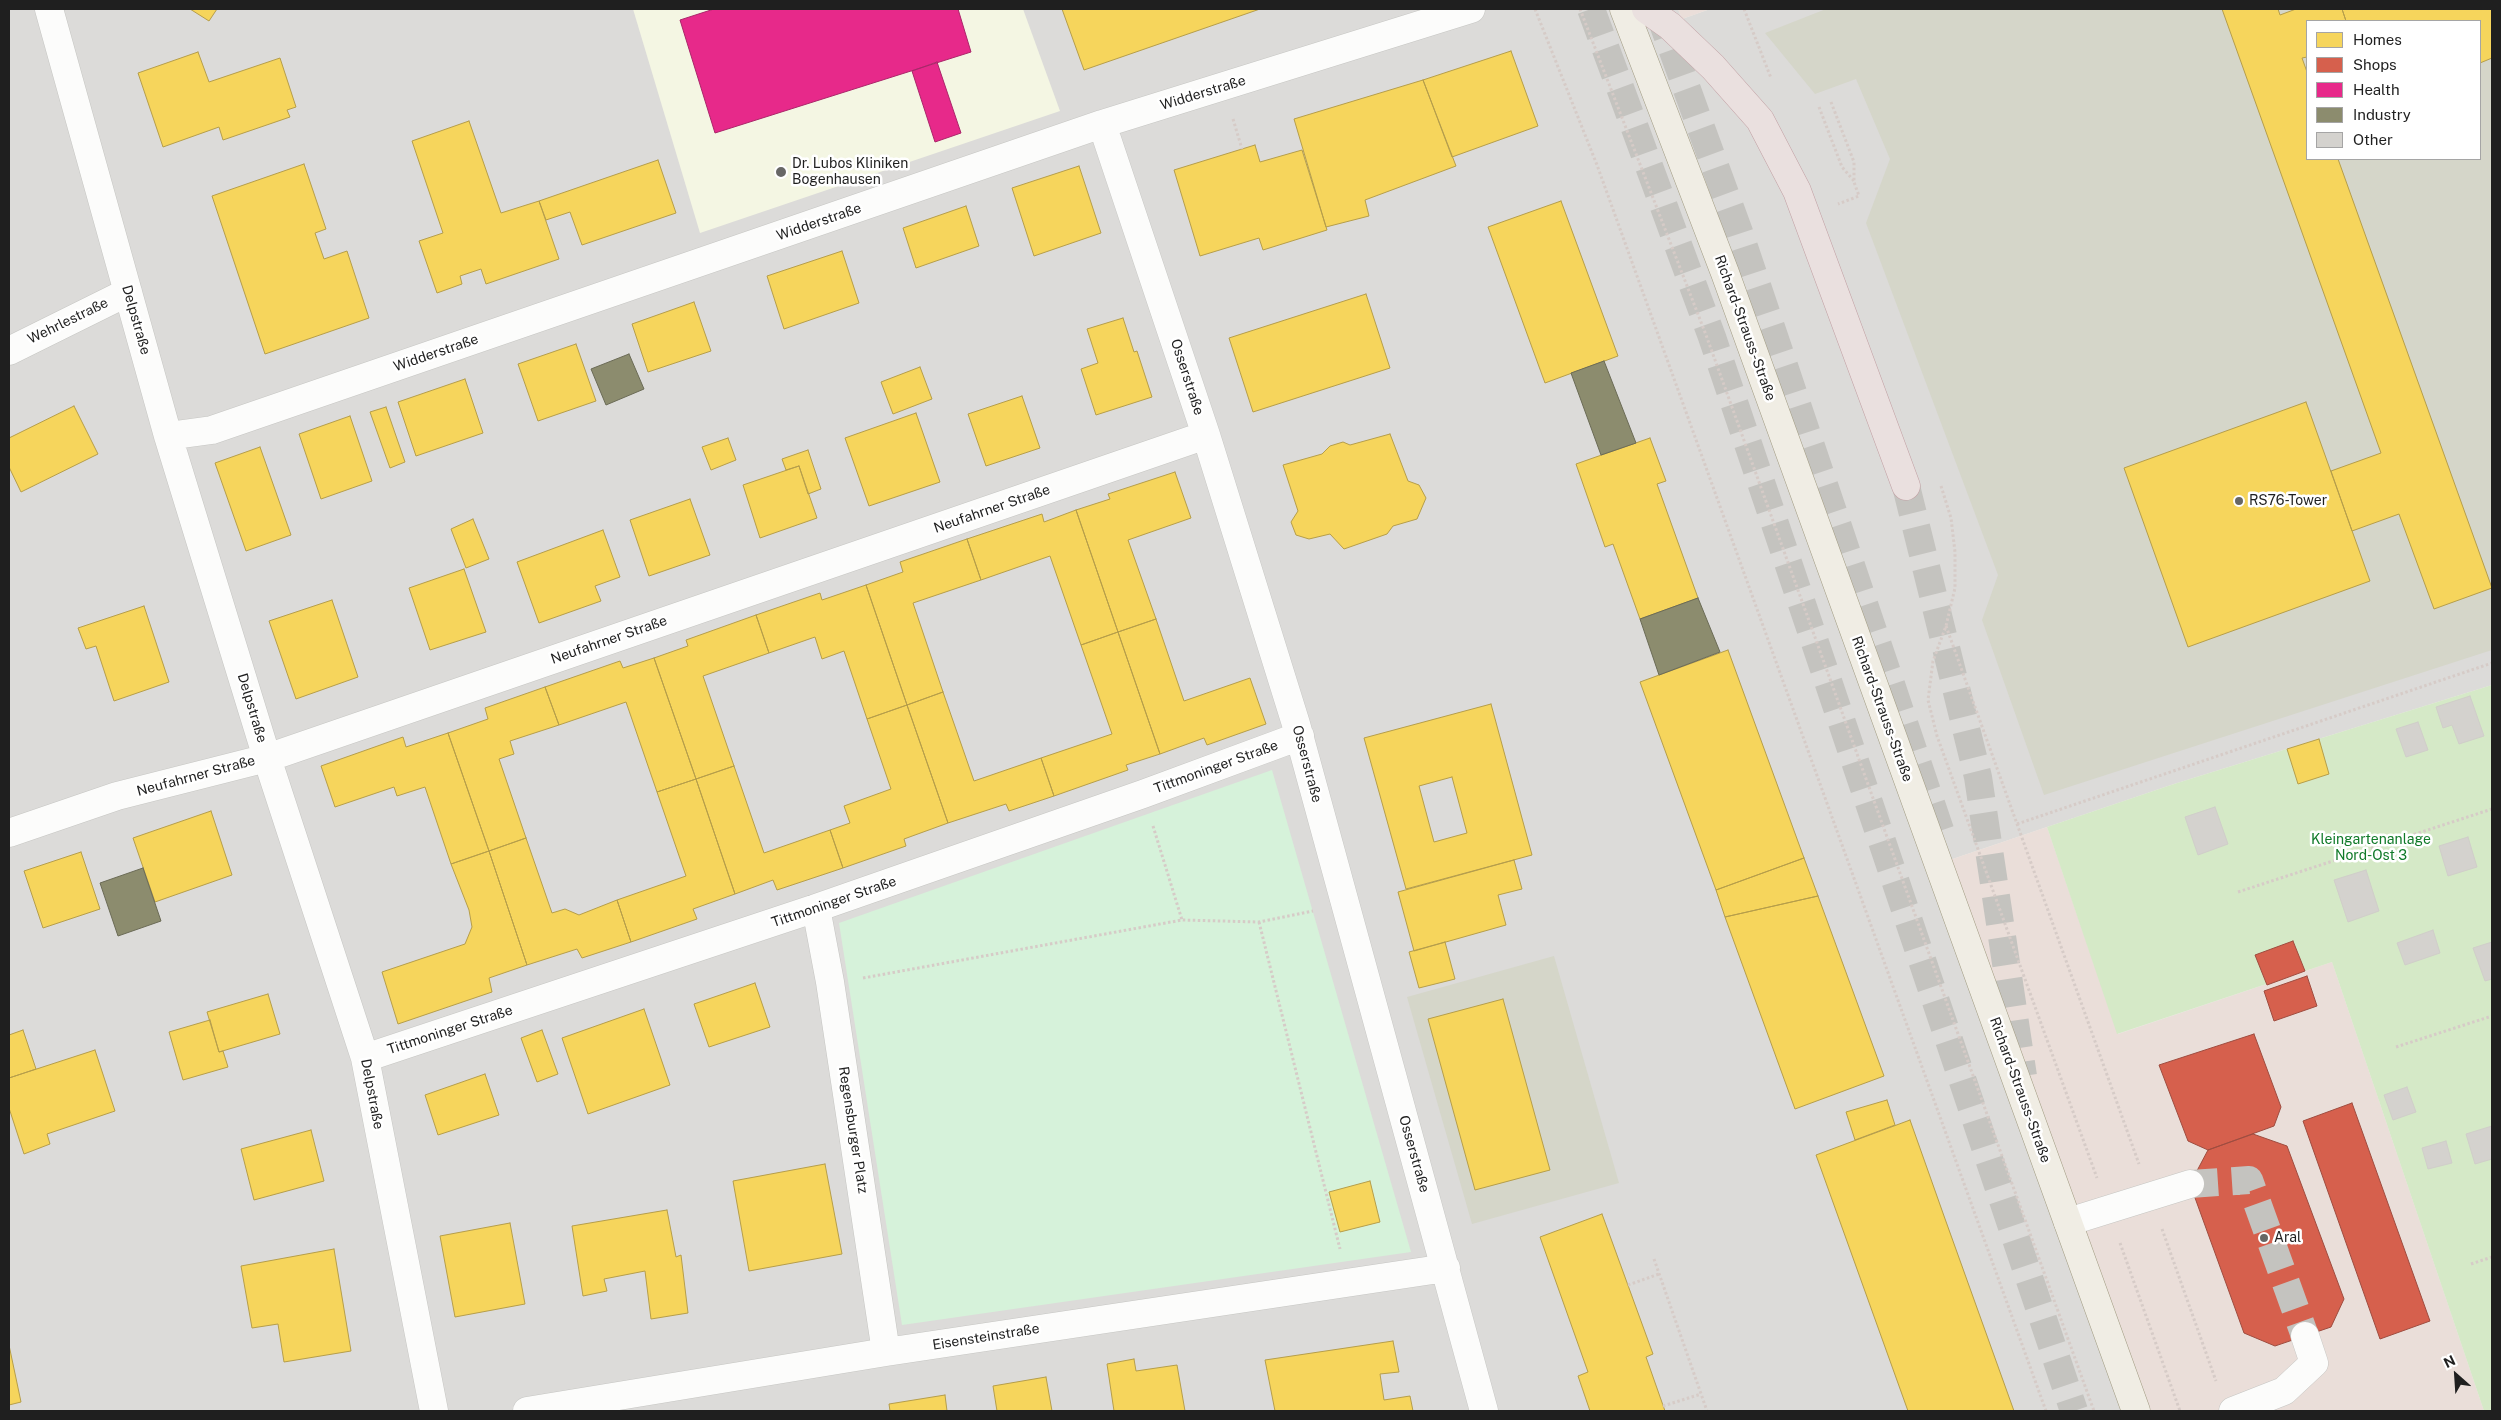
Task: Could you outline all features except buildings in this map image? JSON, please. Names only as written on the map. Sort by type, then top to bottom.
[{"type":"highway","points":[[1646,9],[1670,26],[1713,67],[1760,120],[1797,191],[1906,486]]},
{"type":"main road","name":"Richard-Strauss-Straße","points":[[1624,9],[1725,273],[2136,1411]]},
{"type":"street","name":"Delpstraße","points":[[49,9],[168,436],[267,758],[365,1058],[434,1411]]},
{"type":"street","name":"Widderstraße","points":[[168,436],[212,430],[1102,124],[1471,9]]},
{"type":"street","name":"Osserstraße","points":[[1102,124],[1206,435],[1300,736],[1484,1411]]},
{"type":"street","name":"Wehrlestraße","points":[[9,351],[128,292]]},
{"type":"street","name":"Neufahrner Straße","points":[[9,833],[117,796],[267,758],[1206,435]]},
{"type":"street","name":"Tittmoninger Straße","points":[[365,1058],[816,908],[1143,794],[1300,736]]},
{"type":"street","name":"Regensburger Platz","points":[[816,908],[830,982],[886,1352]]},
{"type":"street","points":[[2068,1222],[2190,1184]]},
{"type":"street","name":"Eisensteinstraße","points":[[528,1411],[886,1352],[1446,1268]]},
{"type":"street","points":[[2233,1411],[2284,1391],[2314,1363],[2304,1336]]},
{"type":"path","points":[[1535,9],[1604,183],[2046,1411]]},
{"type":"path","points":[[1580,9],[1706,335],[2094,1411]]},
{"type":"path","points":[[1744,9],[1772,82]]},
{"type":"path","points":[[1830,102],[1854,162],[1854,182]]},
{"type":"path","points":[[1819,107],[1842,167],[1854,182],[1859,196],[1836,205]]},
{"type":"path","points":[[1232,114],[1242,149]]},
{"type":"path","points":[[2180,1411],[1937,736],[1928,700],[1933,661],[1946,626],[2217,1383]]},
{"type":"path","points":[[2017,824],[2492,663]]},
{"type":"path","points":[[1143,794],[1182,920]]},
{"type":"path","points":[[2238,892],[2492,809]]},
{"type":"path","points":[[862,978],[1182,920],[1259,922],[1320,909]]},
{"type":"path","points":[[1259,922],[1348,1282]]},
{"type":"path","points":[[2396,1047],[2492,1016]]},
{"type":"path","points":[[2471,1264],[2492,1257]]},
{"type":"path","points":[[1654,1260],[1708,1411]]},
{"type":"path","points":[[1628,1285],[1659,1274]]},
{"type":"path","points":[[1664,1406],[1701,1394]]},
{"type":"shaded area","points":[[9,9],[1678,9],[1682,19],[1710,9],[2492,9],[2492,685],[2174,784],[1929,867],[2122,1411],[9,1411]]},
{"type":"shaded area","name":"Dr. Lubos Kliniken Bogenhausen","points":[[633,9],[1023,9],[1060,111],[700,233]]},
{"type":"shaded area","points":[[1678,9],[1710,9],[1682,19]]},
{"type":"shaded area","points":[[1826,9],[2492,9],[2492,650],[2044,795],[1982,620],[1998,575],[1866,223],[1890,159],[1856,79],[1815,94],[1765,33]]},
{"type":"shaded area","points":[[1272,770],[1411,1252],[902,1325],[839,923]]},
{"type":"shaded area","points":[[2047,827],[2118,1034],[2332,962],[2484,1411],[2122,1411],[1929,867]]},
{"type":"shaded area","points":[[1554,956],[1619,1183],[1472,1224],[1407,997]]},
{"type":"green space","name":"Kleingartenanlage Nord-Ost 3","points":[[2492,685],[2492,1411],[2484,1411],[2332,962],[2117,1034],[2047,827],[2174,784]]},
{"type":"tunnel","points":[[1591,9],[1712,337],[2074,1411]]},
{"type":"tunnel","points":[[1658,10],[1739,232],[1944,842]]},
{"type":"tunnel","points":[[1906,486],[1978,777],[2023,1076]]},
{"type":"tunnel","points":[[2190,1184],[2249,1180],[2305,1336]]},
{"type":"place","name":"Dr. Lubos Kliniken Bogenhausen","points":[[781,172]]},
{"type":"place","name":"RS76-Tower","points":[[2239,501]]},
{"type":"place","name":"Aral","points":[[2264,1238]]}]
